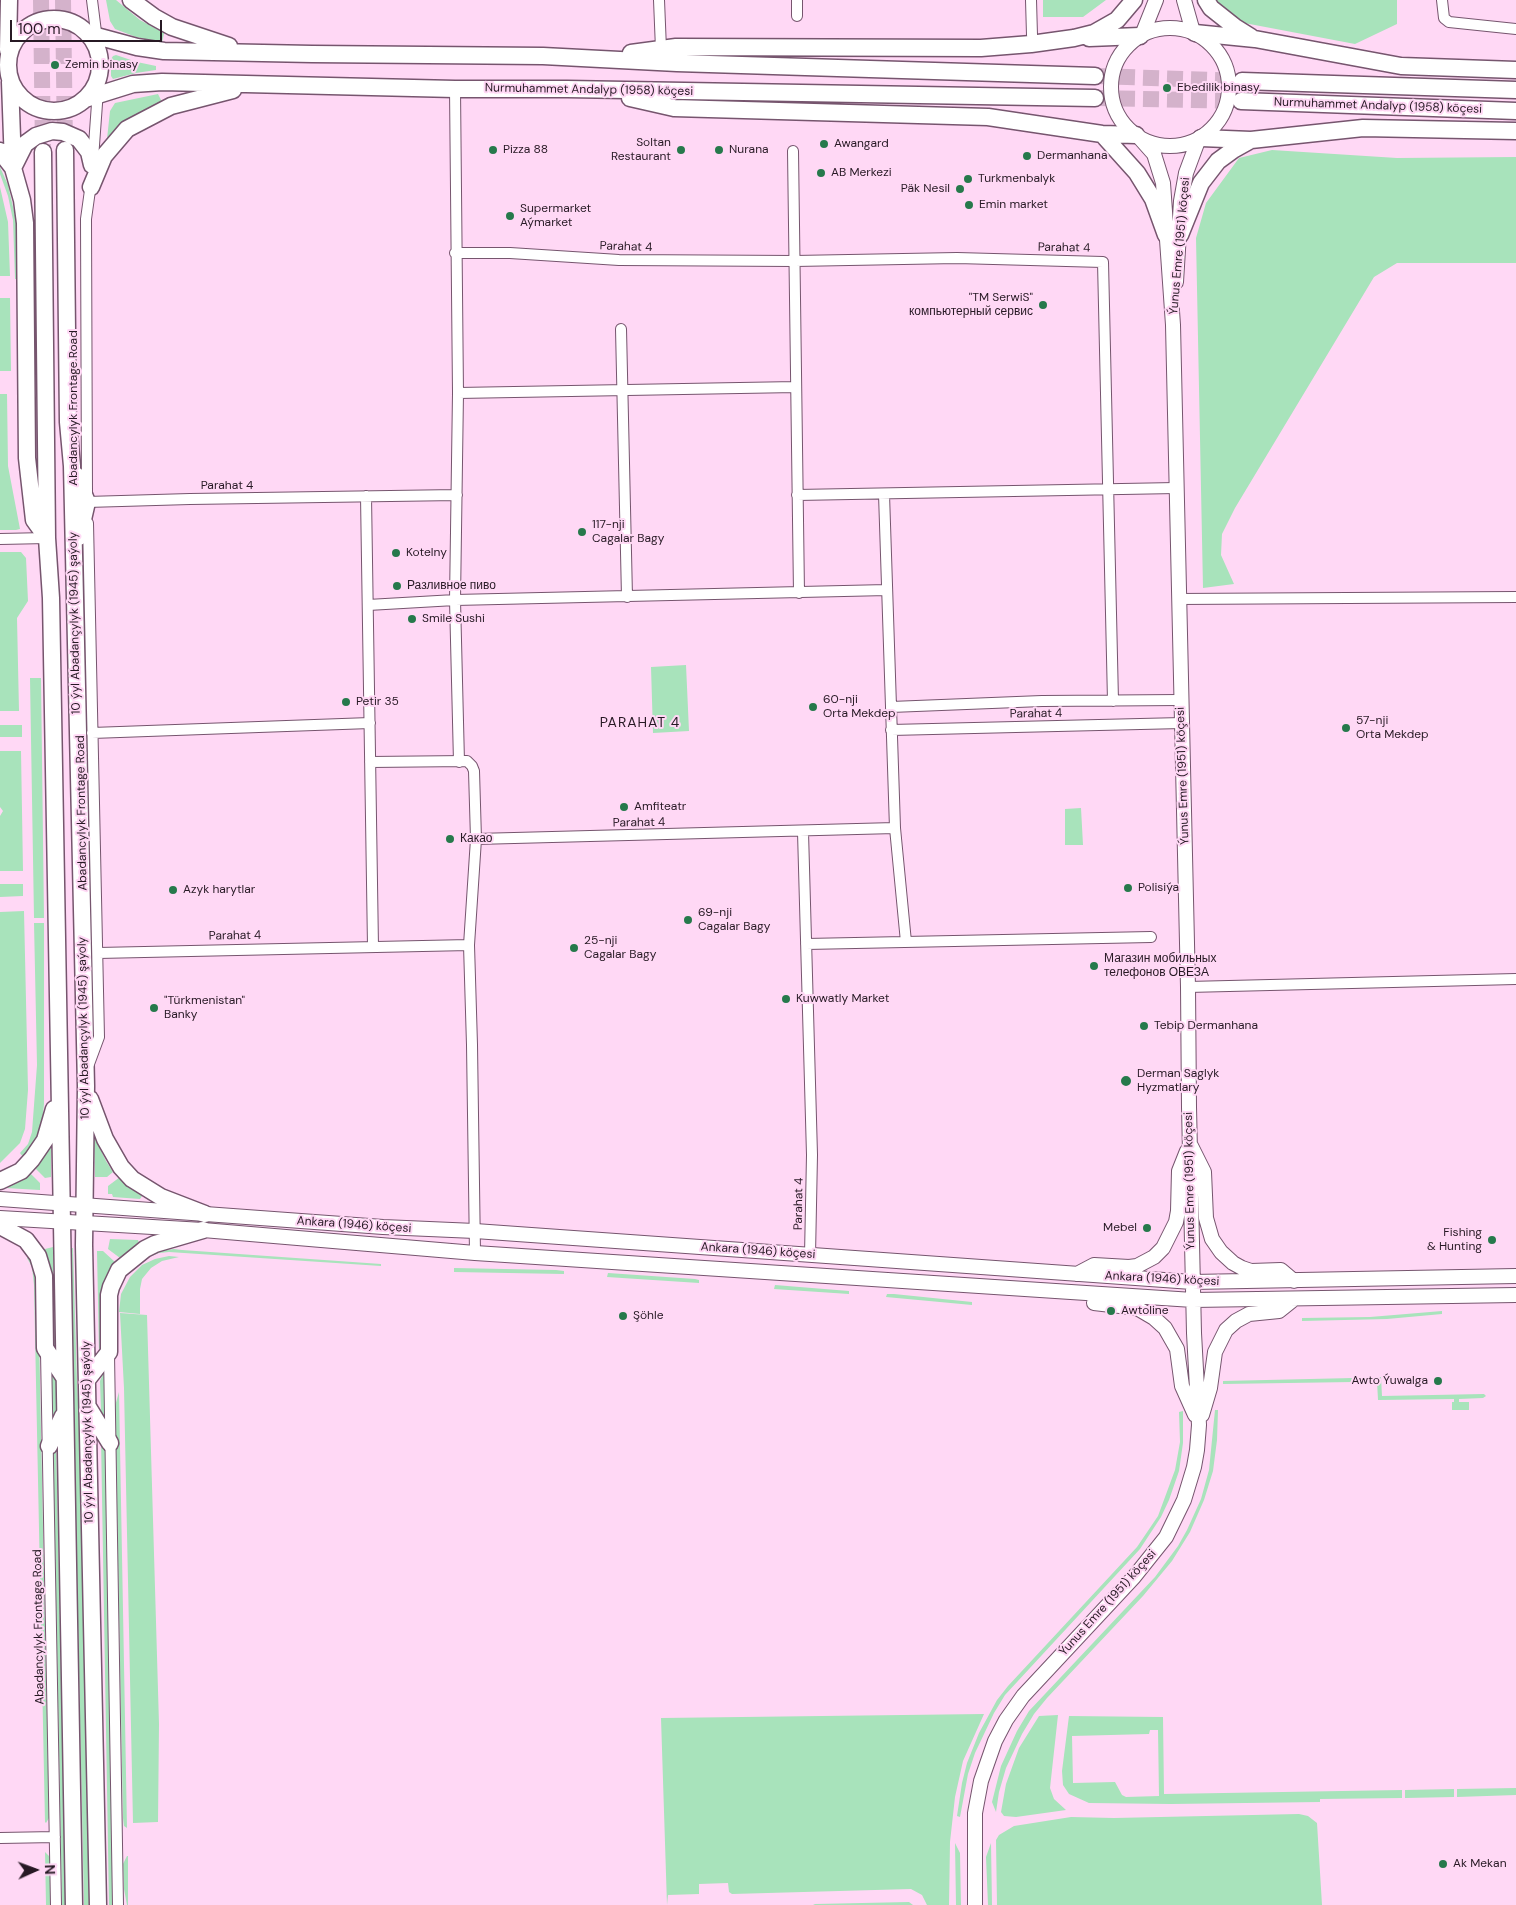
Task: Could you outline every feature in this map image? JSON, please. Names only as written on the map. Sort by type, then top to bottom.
[{"type":"main road","points":[[9,0],[11,33],[14,40],[8,53],[7,68],[11,93],[14,168],[22,200],[25,223],[27,458],[34,520],[47,538]]},
{"type":"main road","points":[[131,0],[154,17],[172,27],[208,40],[253,52]]},
{"type":"main road","points":[[1074,38],[1094,33],[1117,20],[1134,0]]},
{"type":"main road","points":[[1156,0],[1141,36],[1125,49],[1120,57],[1116,65],[1112,84],[1114,104],[1122,121],[1137,135],[1148,141],[1168,145],[1188,143],[1200,138],[1215,126],[1224,110],[1229,92],[1228,74],[1221,57],[1210,43],[1194,33],[1184,0]]},
{"type":"main road","points":[[1206,0],[1212,8],[1235,27],[1255,39]]},
{"type":"main road","points":[[11,33],[36,21],[57,18],[65,19],[78,25],[93,35],[164,51],[543,56],[677,63],[1095,76]]},
{"type":"main road","points":[[594,59],[676,47],[981,48],[1074,38],[1141,36],[1163,28],[1176,28],[1194,33],[1255,39],[1401,66],[1516,70]]},
{"type":"main road","points":[[11,93],[43,110],[58,111],[72,108],[92,97],[99,76],[99,56],[93,35]]},
{"type":"main road","name":"Nurmuhammet Andalyp (1958) köçesi","points":[[1242,81],[1516,90]]},
{"type":"main road","name":"Nurmuhammet Andalyp (1958) köçesi","points":[[92,97],[133,84],[162,82],[455,89],[1095,98]]},
{"type":"main road","points":[[90,187],[104,156],[127,128],[171,106],[250,85]]},
{"type":"main road","points":[[591,90],[674,108],[988,117],[1102,134],[1137,135]]},
{"type":"main road","name":"Nurmuhammet Andalyp (1958) köçesi","points":[[1241,101],[1516,111]]},
{"type":"main road","points":[[1200,138],[1251,140],[1363,128],[1516,131]]},
{"type":"main road","points":[[14,168],[25,144],[36,136],[52,131],[63,132],[79,139],[90,152],[92,165]]},
{"type":"main road","points":[[1102,134],[1121,154],[1145,186],[1173,235]]},
{"type":"main road","name":"Ýunus Emre (1951) köçesi","points":[[975,1905],[975,1813],[983,1776],[995,1740],[1023,1696],[1134,1577],[1166,1537],[1180,1511],[1190,1483],[1197,1450],[1199,1425],[1192,1282],[1188,987],[1173,325],[1173,235],[1163,183],[1154,154],[1137,135]]},
{"type":"main road","name":"Ýunus Emre (1951) köçesi","points":[[1173,235],[1186,173],[1200,138]]},
{"type":"main road","points":[[1173,235],[1202,183],[1218,161],[1251,140]]},
{"type":"main road","points":[[0,150],[14,168]]},
{"type":"main road","name":"10 ýyl Abadançylyk (1945) şaýoly","points":[[65,150],[68,422],[72,466],[85,1080],[87,1380],[98,1905]]},
{"type":"main road","name":"10 ýyl Abadançylyk (1945) şaýoly","points":[[43,152],[47,538],[51,608],[58,1092],[74,1905]]},
{"type":"main road","points":[[72,466],[87,502],[73,561]]},
{"type":"main road","points":[[85,1080],[105,1139],[121,1167],[132,1179],[204,1222]]},
{"type":"main road","points":[[0,1181],[21,1171],[38,1152],[45,1140],[58,1092]]},
{"type":"main road","points":[[1076,1274],[1094,1266],[1136,1266],[1154,1257],[1163,1248],[1176,1222],[1179,1171],[1190,1143]]},
{"type":"main road","points":[[1190,1143],[1204,1172],[1206,1218],[1212,1239],[1221,1252],[1242,1268],[1251,1271],[1281,1270],[1294,1280]]},
{"type":"main road","name":"Ankara (1946) köçesi","points":[[0,1199],[85,1204],[204,1222],[474,1253],[1193,1300],[1294,1300],[1516,1295]]},
{"type":"main road","name":"Ankara (1946) köçesi","points":[[0,1218],[85,1223],[204,1222],[373,1226],[475,1231],[1192,1282],[1516,1276]]},
{"type":"main road","points":[[87,1380],[109,1352],[109,1295],[119,1270],[145,1248],[204,1222]]},
{"type":"main road","points":[[0,1226],[26,1240],[35,1250],[41,1263],[44,1285],[46,1348],[64,1377]]},
{"type":"main road","points":[[1075,1292],[1092,1303],[1137,1308],[1154,1318],[1164,1328],[1177,1350],[1182,1386],[1199,1425]]},
{"type":"main road","points":[[1199,1425],[1210,1388],[1215,1352],[1226,1330],[1236,1321],[1249,1314],[1279,1311],[1294,1300]]},
{"type":"main road","points":[[88,1407],[110,1443]]},
{"type":"main road","points":[[48,1446],[65,1411]]},
{"type":"street","points":[[92,0],[93,35]]},
{"type":"street","points":[[659,0],[661,49]]},
{"type":"street","points":[[797,0],[797,16]]},
{"type":"street","points":[[1031,0],[1032,36]]},
{"type":"street","points":[[1442,0],[1444,18],[1449,22],[1516,28]]},
{"type":"street","points":[[455,89],[455,253],[458,393],[455,600],[458,762]]},
{"type":"street","points":[[90,187],[92,165],[92,97]]},
{"type":"street","points":[[793,150],[798,593]]},
{"type":"street","name":"Abadancylyk Frontage Road","points":[[85,1080],[99,1037],[87,502],[86,219],[90,187]]},
{"type":"street","name":"Parahat 4","points":[[455,253],[510,253],[620,260],[795,261],[957,258],[1103,262],[1109,490]]},
{"type":"street","points":[[621,329],[627,597]]},
{"type":"street","points":[[458,393],[796,387]]},
{"type":"street","points":[[797,495],[1176,488]]},
{"type":"street","points":[[1109,490],[1113,701]]},
{"type":"street","points":[[884,494],[895,828],[906,942]]},
{"type":"street","name":"Parahat 4","points":[[87,502],[457,495]]},
{"type":"street","points":[[366,496],[373,947]]},
{"type":"street","points":[[0,539],[47,538]]},
{"type":"street","points":[[368,605],[455,600],[887,590]]},
{"type":"street","points":[[1178,599],[1516,597]]},
{"type":"street","name":"Parahat 4","points":[[891,707],[1042,701],[1181,700]]},
{"type":"street","name":"Parahat 4","points":[[891,730],[1182,722]]},
{"type":"street","points":[[92,733],[370,723]]},
{"type":"street","points":[[370,762],[470,763],[474,771],[476,839],[469,945],[474,1253]]},
{"type":"street","name":"Parahat 4","points":[[476,839],[803,832],[895,828]]},
{"type":"street","name":"Parahat 4","points":[[803,832],[812,1155],[810,1255]]},
{"type":"street","points":[[806,944],[1151,937]]},
{"type":"street","name":"Parahat 4","points":[[98,953],[469,945]]},
{"type":"street","points":[[1188,987],[1516,979]]},
{"type":"street","name":"Abadancylyk Frontage Road","points":[[46,1348],[56,1905]]},
{"type":"street","points":[[109,1352],[118,1905]]},
{"type":"street","points":[[0,1838],[55,1837]]},
{"type":"green space","points":[[106,0],[116,0],[140,20],[164,33],[162,43],[136,37],[115,29],[110,21]]},
{"type":"green space","points":[[1043,0],[1106,0],[1083,17],[1043,17]]},
{"type":"green space","points":[[1215,0],[1397,0],[1397,24],[1355,44],[1239,22]]},
{"type":"green space","points":[[116,55],[156,66],[156,70],[113,79],[111,76],[111,59]]},
{"type":"green space","points":[[158,94],[162,102],[140,114],[110,141],[107,139],[110,111],[115,103]]},
{"type":"green space","points":[[1272,150],[1397,158],[1516,157],[1516,263],[1397,263],[1374,277],[1235,508],[1222,534],[1221,555],[1234,584],[1203,588],[1196,238],[1206,203],[1239,158]]},
{"type":"green space","points":[[0,167],[8,185],[16,220],[17,279],[15,279],[13,220],[8,196],[0,174]]},
{"type":"green space","points":[[0,187],[8,222],[10,276],[0,276]]},
{"type":"green space","points":[[0,298],[10,298],[11,371],[0,371]]},
{"type":"green space","points":[[0,394],[7,394],[8,466],[20,529],[16,530],[0,530]]},
{"type":"green space","points":[[0,552],[21,552],[26,558],[28,601],[17,618],[19,711],[0,711]]},
{"type":"green space","points":[[686,665],[689,731],[653,733],[651,667]]},
{"type":"green space","points":[[30,678],[41,678],[44,918],[34,918]]},
{"type":"green space","points":[[0,725],[22,725],[22,737],[0,737]]},
{"type":"green space","points":[[0,751],[21,751],[23,871],[0,871],[0,816],[3,811],[0,807]]},
{"type":"green space","points":[[1081,808],[1083,845],[1065,845],[1065,809]]},
{"type":"green space","points":[[0,884],[23,884],[23,896],[0,897]]},
{"type":"green space","points":[[24,911],[28,1090],[25,1129],[20,1143],[0,1163],[0,912]]},
{"type":"green space","points":[[34,923],[44,923],[44,1104],[42,1123],[37,1137],[23,1157],[20,1153],[28,1144],[32,1132],[37,1065]]},
{"type":"green space","points":[[94,1136],[113,1172],[107,1177],[95,1177]]},
{"type":"green space","points":[[51,1146],[51,1177],[45,1178],[35,1168]]},
{"type":"green space","points":[[29,1172],[40,1183],[40,1190],[5,1188]]},
{"type":"green space","points":[[120,1177],[142,1196],[140,1199],[113,1197],[112,1194],[108,1194],[108,1186]]},
{"type":"green space","points":[[110,1239],[138,1240],[139,1243],[120,1258],[108,1249]]},
{"type":"green space","points":[[53,1247],[55,1350],[54,1352],[41,1250]]},
{"type":"green space","points":[[70,1248],[73,1248],[77,1382],[84,1506],[90,1905],[84,1905]]},
{"type":"green space","points":[[174,1249],[381,1264],[381,1266],[169,1252],[159,1253],[135,1263],[159,1251]]},
{"type":"green space","points":[[97,1251],[103,1251],[115,1262],[102,1290],[102,1348],[99,1353]]},
{"type":"green space","points":[[30,1255],[38,1285],[49,1818],[46,1823],[34,1285],[32,1267],[27,1258]]},
{"type":"green space","points":[[169,1256],[179,1257],[162,1261],[151,1268],[142,1279],[140,1314],[119,1312],[121,1294],[130,1277],[142,1265],[155,1259]]},
{"type":"green space","points":[[454,1268],[556,1270],[564,1271],[564,1274],[454,1272]]},
{"type":"green space","points":[[608,1273],[695,1279],[699,1280],[699,1283],[607,1277]]},
{"type":"green space","points":[[775,1285],[849,1291],[849,1294],[774,1289]]},
{"type":"green space","points":[[887,1294],[972,1302],[972,1305],[886,1297]]},
{"type":"green space","points":[[1442,1311],[1442,1314],[1387,1319],[1302,1321],[1302,1318],[1370,1317]]},
{"type":"green space","points":[[120,1313],[147,1315],[159,1724],[158,1822],[133,1823],[124,1388]]},
{"type":"green space","points":[[51,1369],[56,1381],[57,1394],[57,1411],[53,1423]]},
{"type":"green space","points":[[104,1371],[105,1423],[101,1411],[100,1381]]},
{"type":"green space","points":[[1381,1377],[1382,1396],[1484,1394],[1486,1396],[1483,1398],[1459,1399],[1459,1402],[1469,1402],[1469,1410],[1452,1410],[1454,1399],[1378,1400],[1377,1381],[1365,1381],[1365,1378]]},
{"type":"green space","points":[[1353,1378],[1353,1382],[1223,1384],[1223,1381]]},
{"type":"green space","points":[[119,1392],[127,1828],[124,1826],[123,1818],[115,1406]]},
{"type":"green space","points":[[1215,1410],[1218,1410],[1213,1471],[1204,1500],[1190,1532],[1172,1561],[1143,1596],[1034,1714],[1006,1768],[999,1792],[996,1812],[992,1802],[1001,1766],[1017,1731],[1029,1711],[1155,1577],[1178,1546],[1187,1530],[1201,1499],[1209,1470]]},
{"type":"green space","points":[[1183,1411],[1183,1443],[1179,1471],[1161,1517],[1140,1549],[1005,1695],[994,1713],[975,1753],[968,1774],[960,1817],[957,1816],[967,1763],[979,1733],[997,1700],[1137,1547],[1158,1516],[1175,1470],[1180,1442],[1179,1412]]},
{"type":"green space","points":[[101,1438],[106,1449],[114,1905],[109,1905]]},
{"type":"green space","points":[[56,1439],[66,1905],[62,1905],[53,1448]]},
{"type":"green space","points":[[984,1714],[963,1761],[955,1797],[950,1842],[949,1905],[927,1905],[922,1895],[911,1889],[732,1894],[729,1892],[728,1883],[699,1884],[699,1894],[668,1895],[667,1905],[661,1718]]},
{"type":"green space","points":[[1058,1715],[1050,1788],[1054,1799],[1066,1810],[1016,1817],[1004,1816],[1001,1812],[1006,1784],[1019,1748],[1039,1716]]},
{"type":"green space","points":[[1069,1716],[1163,1717],[1164,1794],[1402,1790],[1402,1798],[1320,1799],[1320,1802],[1089,1803],[1069,1794],[1063,1785],[1062,1771]],"holes":[[[1150,1730],[1158,1730],[1159,1796],[1126,1797],[1122,1795],[1115,1782],[1073,1783],[1072,1736],[1149,1734]]]},
{"type":"green space","points":[[1516,1788],[1516,1795],[1457,1797],[1457,1789]]},
{"type":"green space","points":[[1454,1789],[1454,1797],[1405,1798],[1405,1790]]},
{"type":"green space","points":[[1299,1814],[1308,1816],[1317,1823],[1322,1905],[997,1905],[996,1840],[999,1835],[1014,1826],[1071,1817],[1114,1818]]},
{"type":"green space","points":[[955,1843],[960,1853],[961,1905],[956,1905]]},
{"type":"green space","points":[[991,1843],[992,1905],[988,1905],[986,1857]]},
{"type":"green space","points":[[45,1852],[50,1857],[50,1905],[46,1905]]},
{"type":"green space","points":[[127,1856],[128,1905],[124,1889],[123,1864]]},
{"type":"green space","points":[[909,1902],[913,1905],[813,1905],[815,1904]]},
{"type":"tunnel","points":[[41,0],[43,152]]},
{"type":"tunnel","points":[[63,0],[65,145]]},
{"type":"tunnel","points":[[1095,76],[1242,81]]},
{"type":"tunnel","points":[[1095,98],[1241,101]]},
{"type":"place","name":"Zemin binasy","points":[[55,65]]},
{"type":"place","name":"Ebedilik binasy","points":[[1167,88]]},
{"type":"place","name":"Awangard","points":[[824,144]]},
{"type":"place","name":"Pizza 88","points":[[493,150]]},
{"type":"place","name":"Soltan Restaurant","points":[[681,150]]},
{"type":"place","name":"Nurana","points":[[719,150]]},
{"type":"place","name":"Dermanhana","points":[[1027,156]]},
{"type":"place","name":"AB Merkezi","points":[[821,173]]},
{"type":"place","name":"Turkmenbalyk","points":[[968,179]]},
{"type":"place","name":"Päk Nesil","points":[[960,189]]},
{"type":"place","name":"Emin market","points":[[969,205]]},
{"type":"place","name":"Supermarket Aýmarket","points":[[510,216]]},
{"type":"place","name":"\"TM SerwiS\" компьютерный сервис","points":[[1043,305]]},
{"type":"place","name":"117-nji Cagalar Bagy","points":[[582,532]]},
{"type":"place","name":"Kotelny","points":[[396,553]]},
{"type":"place","name":"Разливное пиво","points":[[397,586]]},
{"type":"place","name":"Smile Sushi","points":[[412,619]]},
{"type":"place","name":"Petir 35","points":[[346,702]]},
{"type":"place","name":"60-nji Orta Mekdep","points":[[813,707]]},
{"type":"place","name":"57-nji Orta Mekdep","points":[[1346,728]]},
{"type":"place","name":"Amfiteatr","points":[[624,807]]},
{"type":"place","name":"Какао","points":[[450,839]]},
{"type":"place","name":"Polisiýa","points":[[1128,888]]},
{"type":"place","name":"Azyk harytlar","points":[[173,890]]},
{"type":"place","name":"69-nji Cagalar Bagy","points":[[688,920]]},
{"type":"place","name":"25-nji Cagalar Bagy","points":[[574,948]]},
{"type":"place","name":"Магазин мобильных телефонов ОВЕЗА","points":[[1094,966]]},
{"type":"place","name":"Kuwwatly Market","points":[[786,999]]},
{"type":"place","name":"\"Türkmenistan\" Banky","points":[[154,1008]]},
{"type":"place","name":"Tebip Dermanhana","points":[[1144,1026]]},
{"type":"place","name":"Derman Saglyk Hyzmatlary","points":[[1126,1081]]},
{"type":"place","name":"Mebel","points":[[1147,1228]]},
{"type":"place","name":"Fishing & Hunting","points":[[1492,1240]]},
{"type":"place","name":"Awtoline","points":[[1111,1311]]},
{"type":"place","name":"Şöhle","points":[[623,1316]]},
{"type":"place","name":"Awto Ýuwalga","points":[[1438,1381]]},
{"type":"place","name":"Ak Mekan","points":[[1443,1864]]},
{"type":"district","name":"PARAHAT 4","points":[[640,723]]}]
